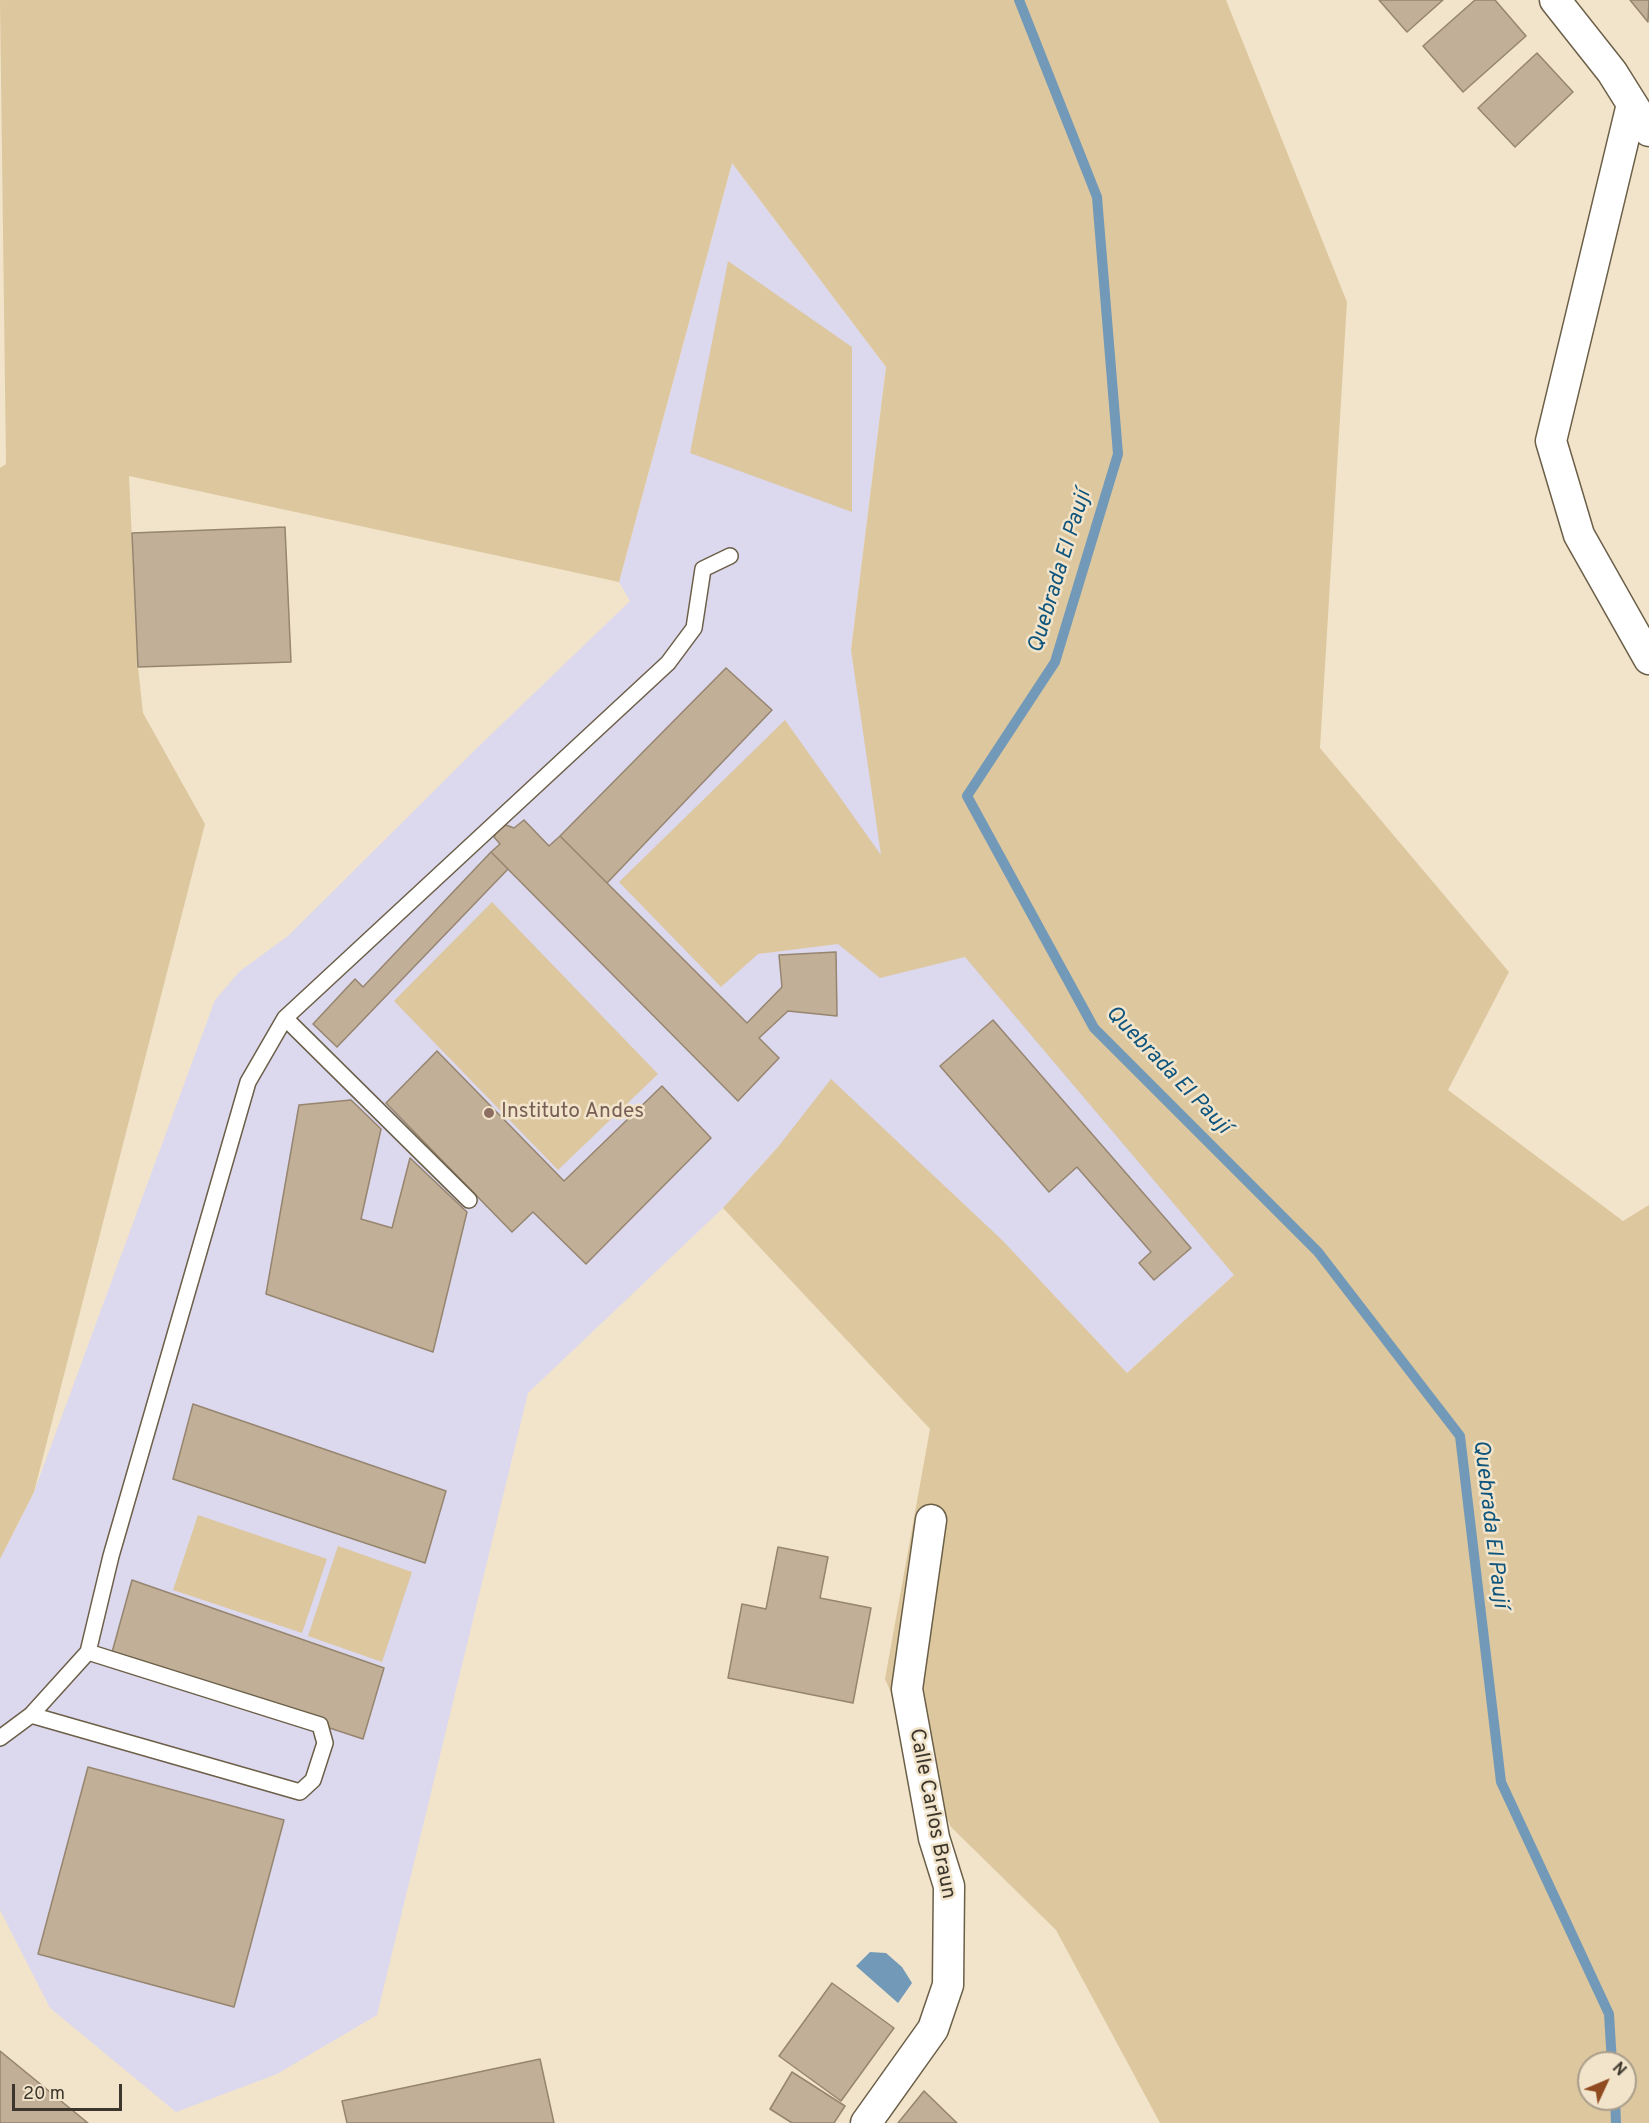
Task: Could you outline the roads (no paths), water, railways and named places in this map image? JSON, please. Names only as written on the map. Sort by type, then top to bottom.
[{"type":"street","points":[[1555,0],[1612,72],[1649,130]]},
{"type":"street","points":[[1632,104],[1551,441],[1579,535],[1649,659]]},
{"type":"street","name":"Calle Carlos Braun","points":[[866,2123],[933,2029],[948,1985],[949,1886],[934,1838],[907,1689],[932,1520]]},
{"type":"lane","points":[[0,1738],[31,1716],[88,1652],[111,1556],[248,1082],[285,1018],[668,663],[694,628],[703,569],[730,556]]},
{"type":"lane","points":[[285,1018],[469,1200]]},
{"type":"lane","points":[[31,1716],[300,1792],[313,1780],[325,1743],[320,1725],[88,1652]]},
{"type":"water","points":[[870,1952],[886,1953],[902,1967],[912,1983],[898,2003],[856,1966]]},
{"type":"waterway","name":"Quebrada El Paují","points":[[1019,0],[1097,197],[1118,454],[1055,662],[967,796],[1094,1028],[1318,1252],[1460,1436],[1501,1782],[1609,2014],[1611,2051]]},
{"type":"waterway","name":"Quebrada El Paují","points":[[1616,2111],[1616,2123]]},
{"type":"place","name":"Instituto Andes","points":[[489,1113]]}]
